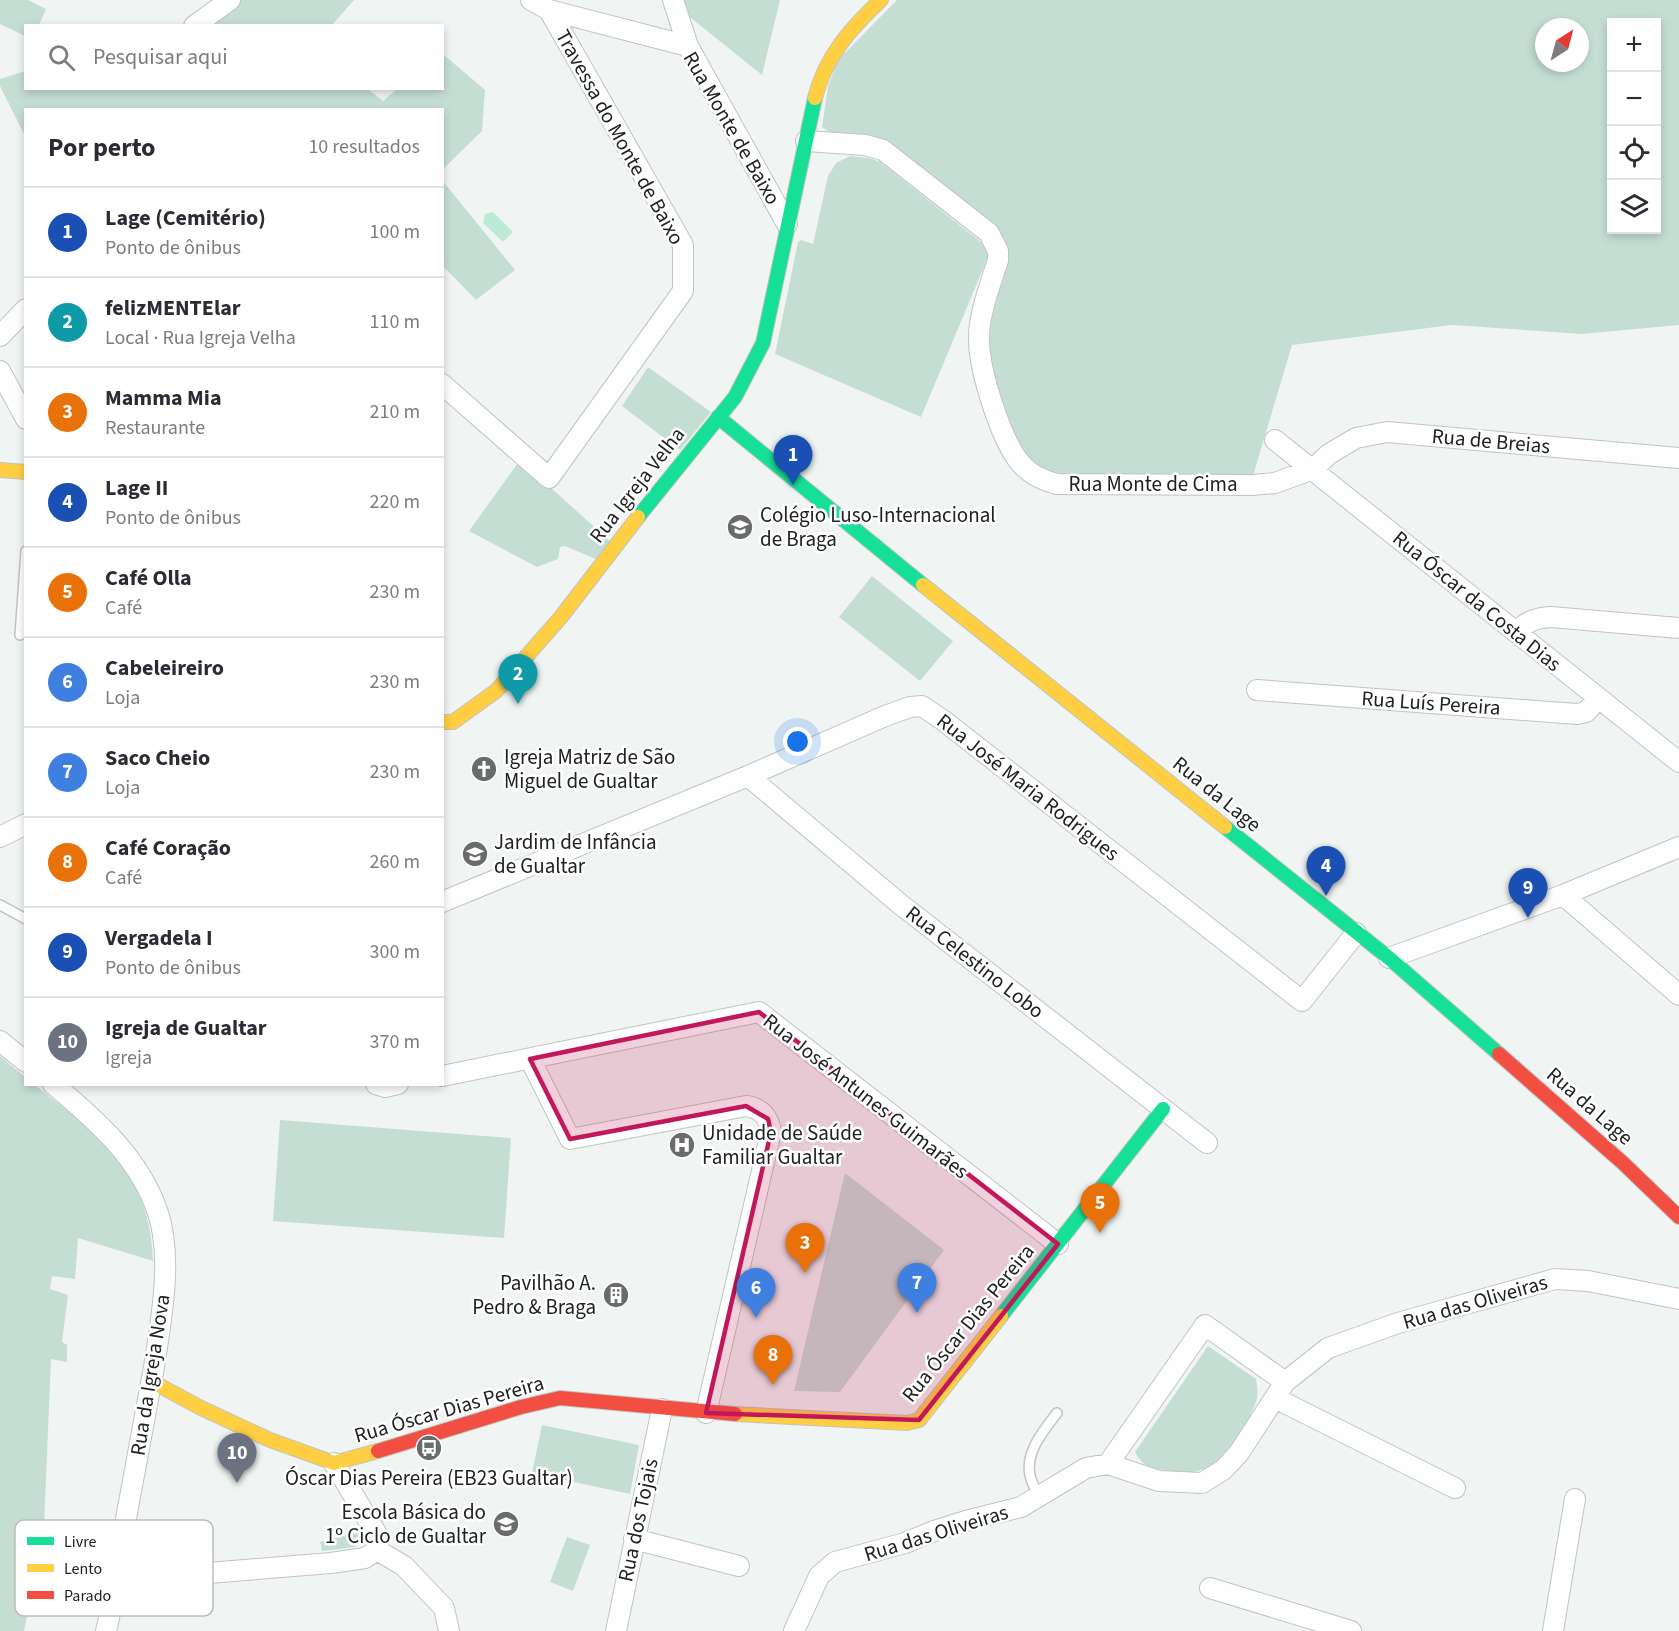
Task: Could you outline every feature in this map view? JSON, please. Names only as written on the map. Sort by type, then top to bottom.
[{"type":"street","name":"Rua Monte de Baixo","points":[[531,0],[549,10],[688,46],[787,224]]},
{"type":"street","points":[[673,0],[688,46]]},
{"type":"street","name":"Rua Igreja Velha","points":[[444,722],[453,722],[496,691],[561,617],[618,542],[735,397],[763,343],[816,94],[834,50],[847,32],[881,0]]},
{"type":"street","points":[[196,24],[217,4]]},
{"type":"street","name":"Travessa do Monte de Baixo","points":[[444,386],[549,478],[683,291],[683,245],[549,10]]},
{"type":"street","name":"Rua Monte de Cima","points":[[806,141],[865,145],[883,150],[989,233],[998,251],[998,260],[982,315],[979,342],[1003,434],[1024,467],[1034,475],[1057,484],[1252,485],[1275,483],[1313,469]]},
{"type":"street","points":[[0,336],[24,311]]},
{"type":"street","points":[[0,370],[24,415]]},
{"type":"street","name":"Rua da Lage","points":[[718,417],[968,622],[1389,958],[1623,1163],[1679,1217]]},
{"type":"street","name":"Rua de Breias","points":[[1313,469],[1329,454],[1349,442],[1371,434],[1387,432],[1679,458]]},
{"type":"street","name":"Rua Óscar da Costa Dias","points":[[1275,440],[1679,762]]},
{"type":"street","points":[[0,470],[24,472]]},
{"type":"street","points":[[1516,632],[1526,622],[1551,617],[1679,628]]},
{"type":"street","name":"Rua Luís Pereira","points":[[1257,690],[1577,714],[1586,712],[1599,698]]},
{"type":"street","name":"Rua José Maria Rodrigues","points":[[444,901],[748,776],[885,716],[922,705],[1302,1001],[1356,933]]},
{"type":"street","name":"Rua Celestino Lobo","points":[[748,776],[900,904],[1207,1143]]},
{"type":"street","points":[[0,837],[24,825]]},
{"type":"street","points":[[1389,958],[1563,895],[1679,847]]},
{"type":"street","points":[[1563,895],[1679,996]]},
{"type":"street","name":"Rua José Antunes Guimarães","points":[[444,1076],[759,1011],[1058,1244]]},
{"type":"street","points":[[0,1041],[24,1060]]},
{"type":"street","points":[[530,1059],[570,1139],[746,1106],[759,1110],[768,1119],[771,1131],[706,1413]]},
{"type":"street","name":"Rua da Igreja Nova","points":[[55,1086],[120,1146],[137,1170],[159,1215],[165,1263],[163,1313],[126,1520]]},
{"type":"street","name":"Rua Óscar Dias Pereira","points":[[151,1381],[201,1408],[270,1440],[334,1463],[522,1407],[560,1398],[706,1413],[907,1423],[919,1420],[1163,1109]]},
{"type":"street","name":"Rua das Oliveiras","points":[[794,1631],[819,1576],[835,1562],[905,1543],[966,1521],[1021,1507],[1086,1468],[1108,1464],[1159,1480],[1202,1483],[1223,1470],[1239,1453],[1280,1390],[1329,1348],[1398,1323],[1555,1279],[1588,1281],[1679,1299]]},
{"type":"street","points":[[1108,1464],[1204,1326],[1280,1390],[1455,1488]]},
{"type":"street","name":"Rua dos Tojais","points":[[616,1631],[662,1408]]},
{"type":"street","points":[[334,1463],[378,1536],[377,1550]]},
{"type":"street","points":[[1553,1631],[1575,1499]]},
{"type":"street","points":[[634,1539],[739,1566]]},
{"type":"street","points":[[213,1573],[331,1563],[365,1558],[377,1550]]},
{"type":"street","points":[[377,1550],[404,1566],[444,1608],[449,1631]]},
{"type":"street","points":[[1209,1588],[1351,1631]]},
{"type":"street","name":"Rua da Igreja Nova","points":[[106,1631],[109,1616]]},
{"type":"lane","points":[[20,635],[24,579]]},
{"type":"lane","points":[[0,906],[24,918]]},
{"type":"lane","points":[[1039,1497],[1030,1476],[1029,1459],[1044,1431],[1058,1413]]},
{"type":"highlighted area","points":[[759,1012],[1058,1244],[919,1420],[706,1413],[771,1132],[768,1119],[746,1106],[570,1139],[530,1059]]},
{"type":"shaded area","points":[[0,0],[28,0],[46,9],[39,24],[24,24],[24,36],[0,24]]},
{"type":"shaded area","points":[[239,0],[354,0],[333,24],[209,24]]},
{"type":"shaded area","points":[[682,0],[780,0],[762,75],[686,14]]},
{"type":"shaded area","points":[[897,0],[1679,0],[1679,325],[1582,334],[1452,325],[1292,345],[1252,479],[1053,476],[1029,461],[1009,427],[992,378],[986,332],[1006,260],[887,146],[834,135],[822,127],[828,86],[838,60]]},
{"type":"shaded area","points":[[444,55],[485,90],[482,131],[444,168],[444,108],[24,108],[24,134],[0,86],[0,79],[24,71],[24,90],[369,90],[383,101],[396,90],[444,90]]},
{"type":"shaded area","points":[[850,156],[880,162],[991,250],[921,417],[775,354],[798,242],[801,240],[813,244],[828,176],[836,163]]},
{"type":"shaded area","points":[[444,182],[515,270],[476,300],[444,267]]},
{"type":"shaded area","points":[[493,212],[513,232],[503,242],[483,223],[485,214]]},
{"type":"shaded area","points":[[648,367],[711,412],[680,450],[622,406]]},
{"type":"shaded area","points":[[520,460],[611,542],[598,560],[565,546],[560,547],[558,559],[537,567],[469,531]]},
{"type":"shaded area","points":[[872,576],[953,641],[920,681],[839,617]]},
{"type":"shaded area","points":[[0,1056],[24,1076],[24,1086],[36,1086],[58,1103],[99,1139],[117,1159],[143,1203],[150,1230],[153,1261],[78,1238],[75,1279],[52,1276],[50,1289],[68,1295],[62,1342],[67,1345],[67,1362],[51,1359],[44,1520],[15,1520],[15,1616],[27,1616],[24,1631],[0,1631]]},
{"type":"shaded area","points":[[280,1120],[511,1138],[504,1238],[273,1221]]},
{"type":"shaded area","points":[[845,1173],[944,1250],[840,1392],[794,1391]]},
{"type":"shaded area","points":[[1208,1346],[1256,1379],[1257,1398],[1254,1407],[1235,1440],[1210,1466],[1201,1470],[1182,1472],[1151,1467],[1140,1460],[1135,1452]]},
{"type":"shaded area","points":[[542,1425],[639,1445],[630,1494],[532,1473]]},
{"type":"shaded area","points":[[361,1532],[362,1540],[355,1547],[322,1551],[320,1542]]},
{"type":"shaded area","points":[[567,1537],[590,1545],[573,1591],[550,1582]]},
{"type":"traffic: fast","points":[[638,517],[735,397],[763,343],[815,98]]},
{"type":"traffic: fast","points":[[718,417],[923,585]]},
{"type":"traffic: fast","points":[[1225,827],[1389,958],[1499,1054]]},
{"type":"traffic: fast","points":[[1001,1316],[1163,1109]]},
{"type":"traffic: slow","points":[[815,98],[825,69],[840,44],[881,0]]},
{"type":"traffic: slow","points":[[0,470],[24,472]]},
{"type":"traffic: slow","points":[[444,722],[453,722],[496,691],[561,617],[638,517]]},
{"type":"traffic: slow","points":[[923,585],[1225,827]]},
{"type":"traffic: slow","points":[[735,1414],[907,1423],[919,1420],[1001,1316]]},
{"type":"traffic: slow","points":[[151,1381],[201,1408],[270,1440],[334,1463],[378,1451]]},
{"type":"traffic: jam","points":[[1499,1054],[1623,1163],[1679,1217]]},
{"type":"traffic: jam","points":[[378,1451],[521,1407],[560,1398],[735,1414]]},
{"type":"place","name":"Lage (Cemitério)","points":[[793,485]]},
{"type":"place","name":"Colégio Luso-Internacional de Braga","points":[[740,527]]},
{"type":"place","name":"felizMENTElar","points":[[518,704]]},
{"type":"place","name":"Igreja Matriz de São Miguel de Gualtar","points":[[484,769]]},
{"type":"place","name":"Jardim de Infância de Gualtar","points":[[475,854]]},
{"type":"place","name":"Lage II","points":[[1326,896]]},
{"type":"place","name":"Vergadela I","points":[[1528,918]]},
{"type":"place","name":"Unidade de Saúde Familiar Gualtar","points":[[682,1145]]},
{"type":"place","name":"Café Olla","points":[[1100,1233]]},
{"type":"place","name":"Mamma Mia","points":[[805,1273]]},
{"type":"place","name":"Pavilhão A. Pedro & Braga","points":[[616,1295]]},
{"type":"place","name":"Saco Cheio","points":[[917,1313]]},
{"type":"place","name":"Cabeleireiro","points":[[756,1318]]},
{"type":"place","name":"Café Coração","points":[[773,1385]]},
{"type":"place","name":"Óscar Dias Pereira (EB23 Gualtar)","points":[[429,1448]]},
{"type":"place","name":"Igreja de Gualtar","points":[[237,1483]]},
{"type":"place","name":"Escola Básica do 1º Ciclo de Gualtar","points":[[506,1524]]}]
